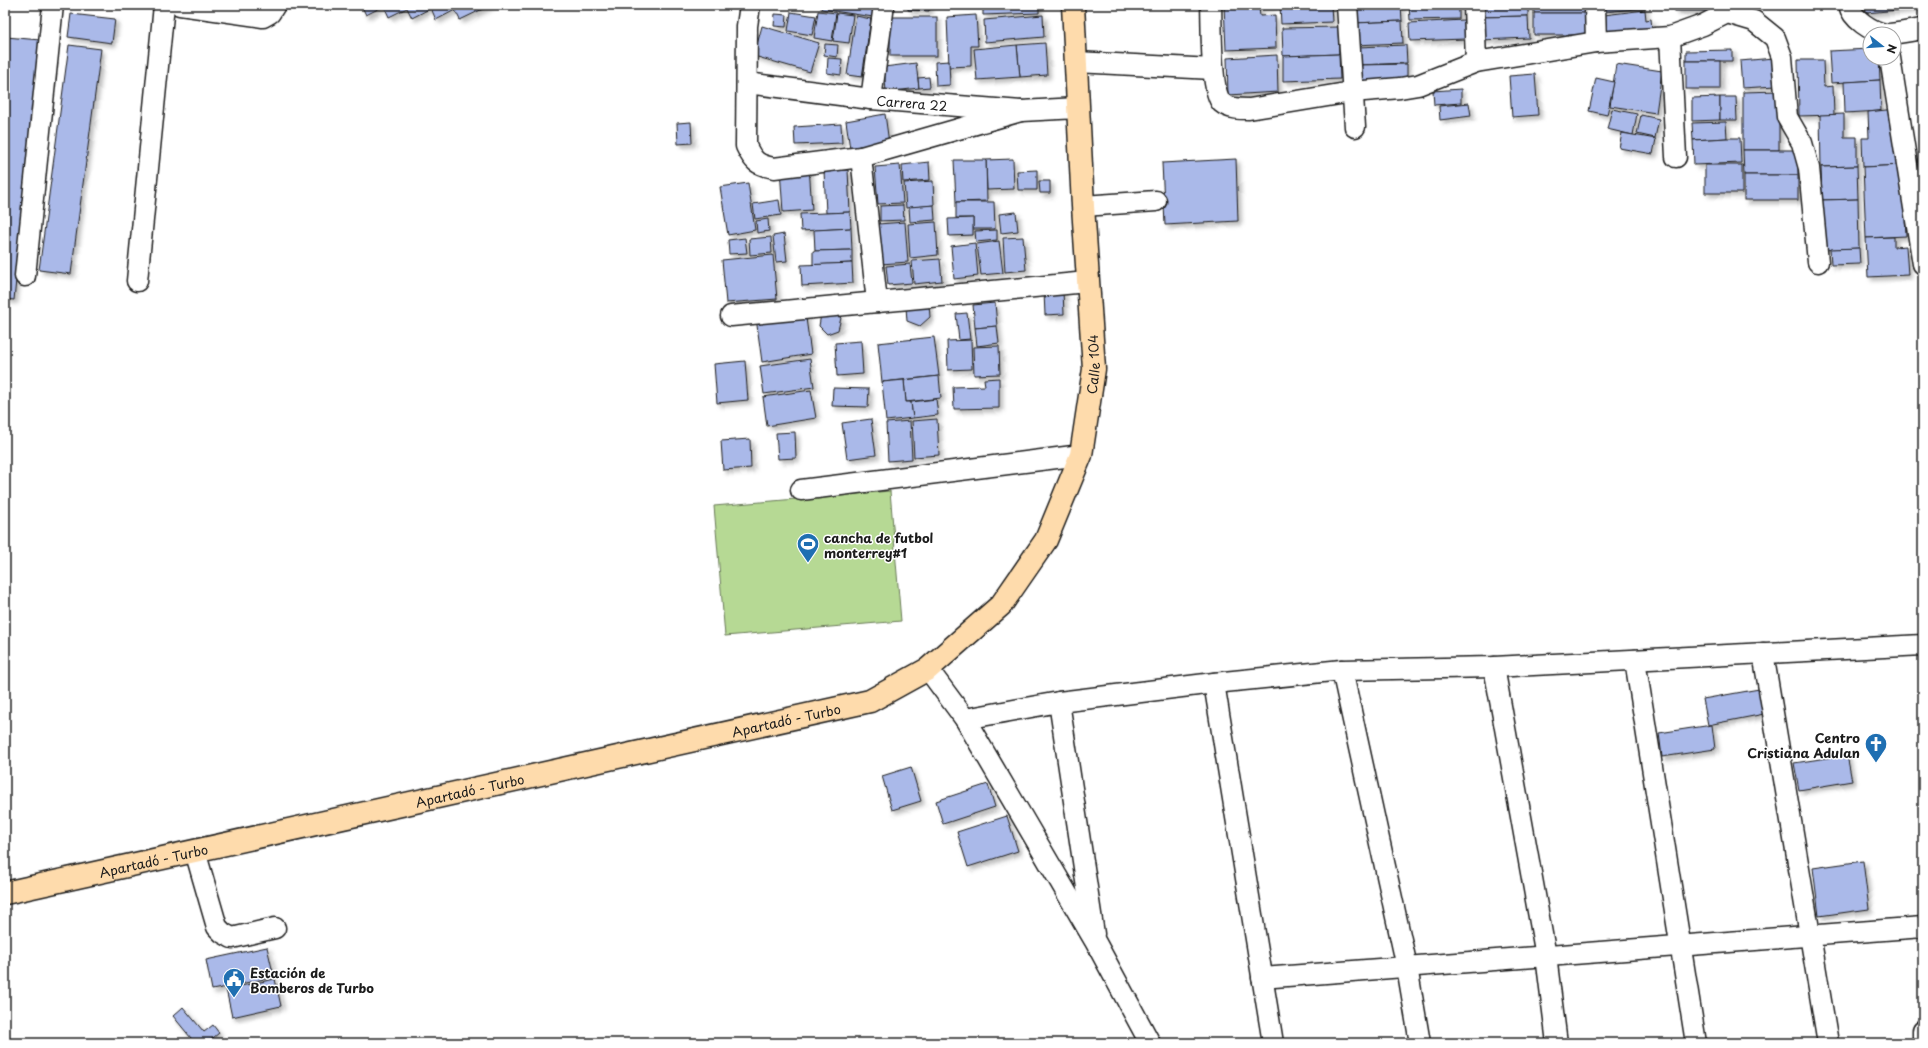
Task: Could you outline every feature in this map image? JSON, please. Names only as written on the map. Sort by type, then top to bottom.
[{"type":"main road","name":"Calle 104","points":[[928,669],[1001,604],[1046,540],[1081,455],[1094,368],[1082,206],[1073,5]]},
{"type":"main road","name":"Apartadó - Turbo","points":[[5,893],[870,701],[928,669]]},
{"type":"street","points":[[25,276],[53,5]]},
{"type":"street","points":[[137,281],[164,5]]},
{"type":"street","points":[[180,5],[263,17],[270,13],[275,5]]},
{"type":"street","points":[[750,5],[747,26],[746,146],[751,158],[762,166],[774,168],[861,157],[1021,111]]},
{"type":"street","points":[[871,99],[884,5]]},
{"type":"street","points":[[1211,5],[1213,69],[1218,97],[1225,106],[1238,109],[1249,109],[1352,92],[1400,88],[1418,84],[1476,62],[1596,42],[1670,37],[1703,25],[1726,9],[1754,22],[1775,38],[1782,57],[1787,117],[1802,143],[1809,168],[1818,262]]},
{"type":"street","points":[[1347,5],[1355,127]]},
{"type":"street","points":[[1474,5],[1476,62]]},
{"type":"street","points":[[1595,5],[1596,42]]},
{"type":"street","points":[[1849,5],[1850,10],[1863,24],[1868,26]]},
{"type":"street","points":[[1902,32],[1923,29]]},
{"type":"street","points":[[1670,37],[1676,156]]},
{"type":"street","points":[[1076,62],[1213,69]]},
{"type":"street","points":[[1891,66],[1923,264]]},
{"type":"street","name":"Carrera 22","points":[[747,83],[871,99],[1021,111],[1078,108]]},
{"type":"street","points":[[861,157],[877,302]]},
{"type":"street","points":[[1082,206],[1156,201]]},
{"type":"street","points":[[731,316],[1087,282]]},
{"type":"street","points":[[801,490],[1081,455]]},
{"type":"street","points":[[965,719],[1059,702],[1214,683],[1342,670],[1494,667],[1923,645]]},
{"type":"street","points":[[1763,653],[1828,1043]]},
{"type":"street","points":[[1635,660],[1696,1043]]},
{"type":"street","points":[[1494,667],[1546,956],[1557,1043]]},
{"type":"street","points":[[928,669],[965,719],[1096,943],[1150,1043]]},
{"type":"street","points":[[1342,670],[1407,967],[1420,1043]]},
{"type":"street","points":[[1214,683],[1273,1043]]},
{"type":"street","points":[[1059,702],[1096,943]]},
{"type":"street","points":[[195,851],[217,927],[223,933],[232,938],[274,928]]},
{"type":"street","points":[[1262,978],[1923,927]]},
{"type":"street","points":[[1923,1030],[1923,1043]]},
{"type":"green space","name":"cancha de futbol monterrey#1","points":[[890,491],[901,621],[725,636],[714,506]]},
{"type":"building","points":[[361,5],[491,5],[460,20],[455,10],[436,20],[431,8],[412,18],[407,8],[389,17],[384,6],[366,15]]},
{"type":"building","points":[[822,5],[875,5],[873,17],[821,9]]},
{"type":"building","points":[[908,5],[930,5],[929,11],[908,10]]},
{"type":"building","points":[[983,5],[1039,5],[1039,13],[983,15]]},
{"type":"building","points":[[1224,5],[1273,5],[1273,7],[1259,8],[1260,16],[1275,15],[1276,48],[1226,50]]},
{"type":"building","points":[[1280,5],[1331,5],[1332,22],[1281,24]]},
{"type":"building","points":[[1353,5],[1401,5],[1353,7]]},
{"type":"building","points":[[1401,5],[1402,21],[1354,23],[1353,7]]},
{"type":"building","points":[[1409,5],[1459,5],[1459,19],[1410,20]]},
{"type":"building","points":[[1481,5],[1528,5],[1528,16],[1481,17]]},
{"type":"building","points":[[1534,5],[1587,5],[1587,13],[1534,13]]},
{"type":"building","points":[[1604,5],[1646,5],[1646,8],[1605,12]]},
{"type":"building","points":[[1675,5],[1717,5],[1717,11],[1675,11]]},
{"type":"building","points":[[1865,5],[1920,5],[1920,8],[1866,13]]},
{"type":"building","points":[[1645,10],[1646,20],[1651,19],[1652,29],[1606,33],[1604,15]]},
{"type":"building","points":[[818,11],[836,13],[832,41],[814,38]]},
{"type":"building","points":[[791,12],[816,16],[812,35],[788,31]]},
{"type":"building","points":[[837,13],[853,15],[849,43],[833,41]]},
{"type":"building","points":[[1534,13],[1587,13],[1588,35],[1534,35]]},
{"type":"building","points":[[71,14],[115,19],[112,43],[68,37]]},
{"type":"building","points":[[775,14],[787,15],[786,27],[774,26]]},
{"type":"building","points":[[976,15],[978,46],[971,46],[971,66],[949,67],[947,17]]},
{"type":"building","points":[[1043,15],[1044,37],[985,42],[984,20]]},
{"type":"building","points":[[856,16],[871,19],[862,77],[847,75]]},
{"type":"building","points":[[1528,16],[1529,38],[1481,40],[1481,17]]},
{"type":"building","points":[[890,17],[937,17],[937,56],[890,56]]},
{"type":"building","points":[[1464,20],[1465,39],[1410,41],[1409,23]]},
{"type":"building","points":[[1402,21],[1403,43],[1354,45],[1354,23]]},
{"type":"building","points":[[762,26],[819,43],[810,72],[754,56]]},
{"type":"building","points":[[1338,27],[1339,54],[1283,56],[1282,28]]},
{"type":"building","points":[[6,37],[40,40],[14,300],[5,299]]},
{"type":"building","points":[[1045,43],[1047,75],[1020,77],[1017,45]]},
{"type":"building","points":[[825,44],[838,45],[837,57],[824,55]]},
{"type":"building","points":[[69,45],[101,49],[71,274],[39,270]]},
{"type":"building","points":[[1017,45],[1020,77],[977,80],[974,49]]},
{"type":"building","points":[[1406,45],[1407,63],[1358,65],[1358,47]]},
{"type":"building","points":[[1862,49],[1862,66],[1879,66],[1880,80],[1831,83],[1829,51]]},
{"type":"building","points":[[1732,50],[1732,61],[1686,61],[1686,51]]},
{"type":"building","points":[[1339,54],[1340,79],[1283,81],[1283,56]]},
{"type":"building","points":[[1277,55],[1278,92],[1228,95],[1227,58]]},
{"type":"building","points":[[828,58],[842,59],[841,75],[827,73]]},
{"type":"building","points":[[1774,58],[1776,86],[1742,88],[1740,61]]},
{"type":"building","points":[[1798,60],[1823,60],[1824,87],[1833,86],[1834,115],[1799,116]]},
{"type":"building","points":[[949,61],[950,85],[936,86],[935,62]]},
{"type":"building","points":[[1686,61],[1720,61],[1720,89],[1686,89]]},
{"type":"building","points":[[916,63],[919,88],[886,92],[884,67]]},
{"type":"building","points":[[1407,64],[1407,82],[1358,83],[1358,65]]},
{"type":"building","points":[[1616,64],[1662,71],[1656,113],[1610,106]]},
{"type":"building","points":[[1535,74],[1538,115],[1512,117],[1509,76]]},
{"type":"building","points":[[929,77],[930,87],[919,88],[918,78]]},
{"type":"building","points":[[1596,78],[1614,82],[1607,115],[1589,111]]},
{"type":"building","points":[[1880,80],[1881,111],[1845,113],[1844,82]]},
{"type":"building","points":[[1461,89],[1461,103],[1434,105],[1433,91]]},
{"type":"building","points":[[1779,91],[1779,150],[1743,150],[1743,92]]},
{"type":"building","points":[[1720,97],[1720,120],[1692,121],[1692,98]]},
{"type":"building","points":[[1720,97],[1736,97],[1737,120],[1720,120]]},
{"type":"building","points":[[1469,103],[1471,116],[1440,120],[1439,106]]},
{"type":"building","points":[[1612,109],[1637,114],[1633,135],[1607,129]]},
{"type":"building","points":[[1895,109],[1903,165],[1863,167],[1862,138],[1869,138],[1868,112]]},
{"type":"building","points":[[885,114],[889,143],[850,149],[846,121]]},
{"type":"building","points":[[1844,114],[1844,137],[1857,137],[1857,166],[1821,167],[1820,115]]},
{"type":"building","points":[[1641,115],[1659,119],[1655,138],[1637,134]]},
{"type":"building","points":[[691,122],[692,143],[678,144],[677,123]]},
{"type":"building","points":[[1726,122],[1727,138],[1693,140],[1692,123]]},
{"type":"building","points":[[841,124],[842,143],[795,145],[794,127]]},
{"type":"building","points":[[1622,133],[1656,139],[1653,154],[1619,148]]},
{"type":"building","points":[[1740,138],[1741,163],[1694,165],[1693,140]]},
{"type":"building","points":[[1743,150],[1798,150],[1798,175],[1744,175]]},
{"type":"building","points":[[1013,159],[1014,189],[987,190],[986,160]]},
{"type":"building","points":[[1236,159],[1238,221],[1165,225],[1162,163]]},
{"type":"building","points":[[954,160],[986,160],[987,201],[956,202]]},
{"type":"building","points":[[929,162],[930,180],[903,182],[902,165]]},
{"type":"building","points":[[900,165],[903,203],[878,204],[875,167]]},
{"type":"building","points":[[1705,165],[1742,165],[1742,193],[1705,193]]},
{"type":"building","points":[[1903,165],[1906,236],[1866,238],[1863,167]]},
{"type":"building","points":[[809,166],[812,210],[783,212],[780,169]]},
{"type":"building","points":[[1857,166],[1858,199],[1822,200],[1821,167]]},
{"type":"building","points":[[848,170],[850,212],[826,213],[824,171]]},
{"type":"building","points":[[1037,170],[1037,190],[1018,190],[1017,171]]},
{"type":"building","points":[[1744,175],[1798,175],[1798,200],[1744,200]]},
{"type":"building","points":[[933,181],[934,205],[906,208],[904,183]]},
{"type":"building","points":[[1039,181],[1050,181],[1050,193],[1040,193]]},
{"type":"building","points":[[748,183],[755,230],[728,235],[720,187]]},
{"type":"building","points":[[1858,199],[1859,248],[1823,250],[1822,200]]},
{"type":"building","points":[[779,200],[781,215],[755,219],[753,204]]},
{"type":"building","points":[[956,202],[994,202],[995,229],[973,229],[973,218],[956,218]]},
{"type":"building","points":[[903,205],[904,220],[880,221],[880,206]]},
{"type":"building","points":[[934,205],[935,220],[910,222],[909,207]]},
{"type":"building","points":[[850,212],[851,228],[801,231],[800,214]]},
{"type":"building","points":[[1016,212],[1018,231],[1001,233],[999,214]]},
{"type":"building","points":[[973,218],[973,235],[949,236],[948,219]]},
{"type":"building","points":[[768,219],[769,231],[757,233],[756,221]]},
{"type":"building","points":[[905,222],[908,262],[881,264],[878,224]]},
{"type":"building","points":[[936,222],[938,255],[910,258],[908,224]]},
{"type":"building","points":[[851,228],[852,250],[815,251],[814,230]]},
{"type":"building","points":[[997,230],[997,240],[976,242],[975,231]]},
{"type":"building","points":[[784,234],[787,261],[776,262],[773,236]]},
{"type":"building","points":[[771,237],[772,253],[750,255],[749,239]]},
{"type":"building","points":[[1023,237],[1026,270],[1005,272],[1003,238]]},
{"type":"building","points":[[1894,237],[1894,247],[1906,246],[1908,275],[1868,277],[1866,238]]},
{"type":"building","points":[[745,238],[747,253],[729,254],[728,240]]},
{"type":"building","points":[[999,241],[1003,273],[981,275],[977,244]]},
{"type":"building","points":[[975,243],[978,276],[954,279],[951,246]]},
{"type":"building","points":[[1859,248],[1860,264],[1831,265],[1830,249]]},
{"type":"building","points":[[852,250],[852,263],[813,265],[813,251]]},
{"type":"building","points":[[773,255],[777,299],[726,303],[722,260]]},
{"type":"building","points":[[940,259],[942,281],[914,284],[912,261]]},
{"type":"building","points":[[852,263],[853,283],[802,286],[801,265]]},
{"type":"building","points":[[910,264],[912,283],[888,285],[886,266]]},
{"type":"building","points":[[1063,291],[1064,314],[1045,315],[1044,292]]},
{"type":"building","points":[[995,303],[997,326],[975,328],[973,305]]},
{"type":"building","points":[[929,304],[930,317],[920,326],[907,321],[906,307]]},
{"type":"building","points":[[832,310],[841,318],[838,330],[827,334],[819,326],[821,314]]},
{"type":"building","points":[[805,311],[811,354],[762,362],[756,318]]},
{"type":"building","points":[[967,313],[970,339],[959,340],[956,314]]},
{"type":"building","points":[[997,326],[999,343],[977,346],[975,328]]},
{"type":"building","points":[[934,337],[939,376],[882,382],[878,343]]},
{"type":"building","points":[[971,340],[972,369],[948,370],[947,341]]},
{"type":"building","points":[[861,341],[863,374],[837,376],[835,343]]},
{"type":"building","points":[[999,346],[1000,374],[974,375],[973,347]]},
{"type":"building","points":[[810,359],[814,387],[764,394],[760,366]]},
{"type":"building","points":[[745,361],[748,400],[717,403],[714,364]]},
{"type":"building","points":[[939,376],[941,398],[906,402],[904,380]]},
{"type":"building","points":[[999,378],[999,408],[954,409],[953,387],[985,386],[984,379]]},
{"type":"building","points":[[904,380],[906,402],[911,402],[913,418],[886,421],[882,382]]},
{"type":"building","points":[[833,388],[869,389],[868,407],[832,406]]},
{"type":"building","points":[[811,390],[816,418],[767,426],[763,397]]},
{"type":"building","points":[[936,399],[938,415],[913,418],[911,402]]},
{"type":"building","points":[[871,419],[876,455],[847,459],[842,423]]},
{"type":"building","points":[[937,419],[939,455],[914,457],[912,421]]},
{"type":"building","points":[[910,421],[912,459],[888,461],[886,423]]},
{"type":"building","points":[[795,432],[796,458],[778,459],[776,433]]},
{"type":"building","points":[[750,439],[751,468],[723,470],[721,441]]},
{"type":"building","points":[[1759,689],[1764,714],[1708,725],[1703,699]]},
{"type":"building","points":[[1712,725],[1715,749],[1662,757],[1659,733]]},
{"type":"building","points":[[1847,755],[1852,781],[1799,790],[1794,763]]},
{"type":"building","points":[[911,767],[921,801],[892,810],[882,776]]},
{"type":"building","points":[[988,784],[995,807],[943,824],[936,801]]},
{"type":"building","points":[[1007,816],[1018,851],[968,867],[957,832]]},
{"type":"building","points":[[1863,861],[1869,909],[1819,916],[1813,868]]},
{"type":"building","points":[[267,947],[274,977],[212,990],[206,960]]},
{"type":"building","points":[[275,979],[281,1006],[232,1017],[226,989]]},
{"type":"building","points":[[183,1007],[204,1032],[213,1025],[219,1033],[207,1043],[195,1043],[173,1016]]},
{"type":"place","name":"cancha de futbol monterrey#1","points":[[808,564]]},
{"type":"place","name":"Centro Cristiana Adulan","points":[[1876,764]]},
{"type":"place","name":"Estación de Bomberos de Turbo","points":[[234,998]]}]
